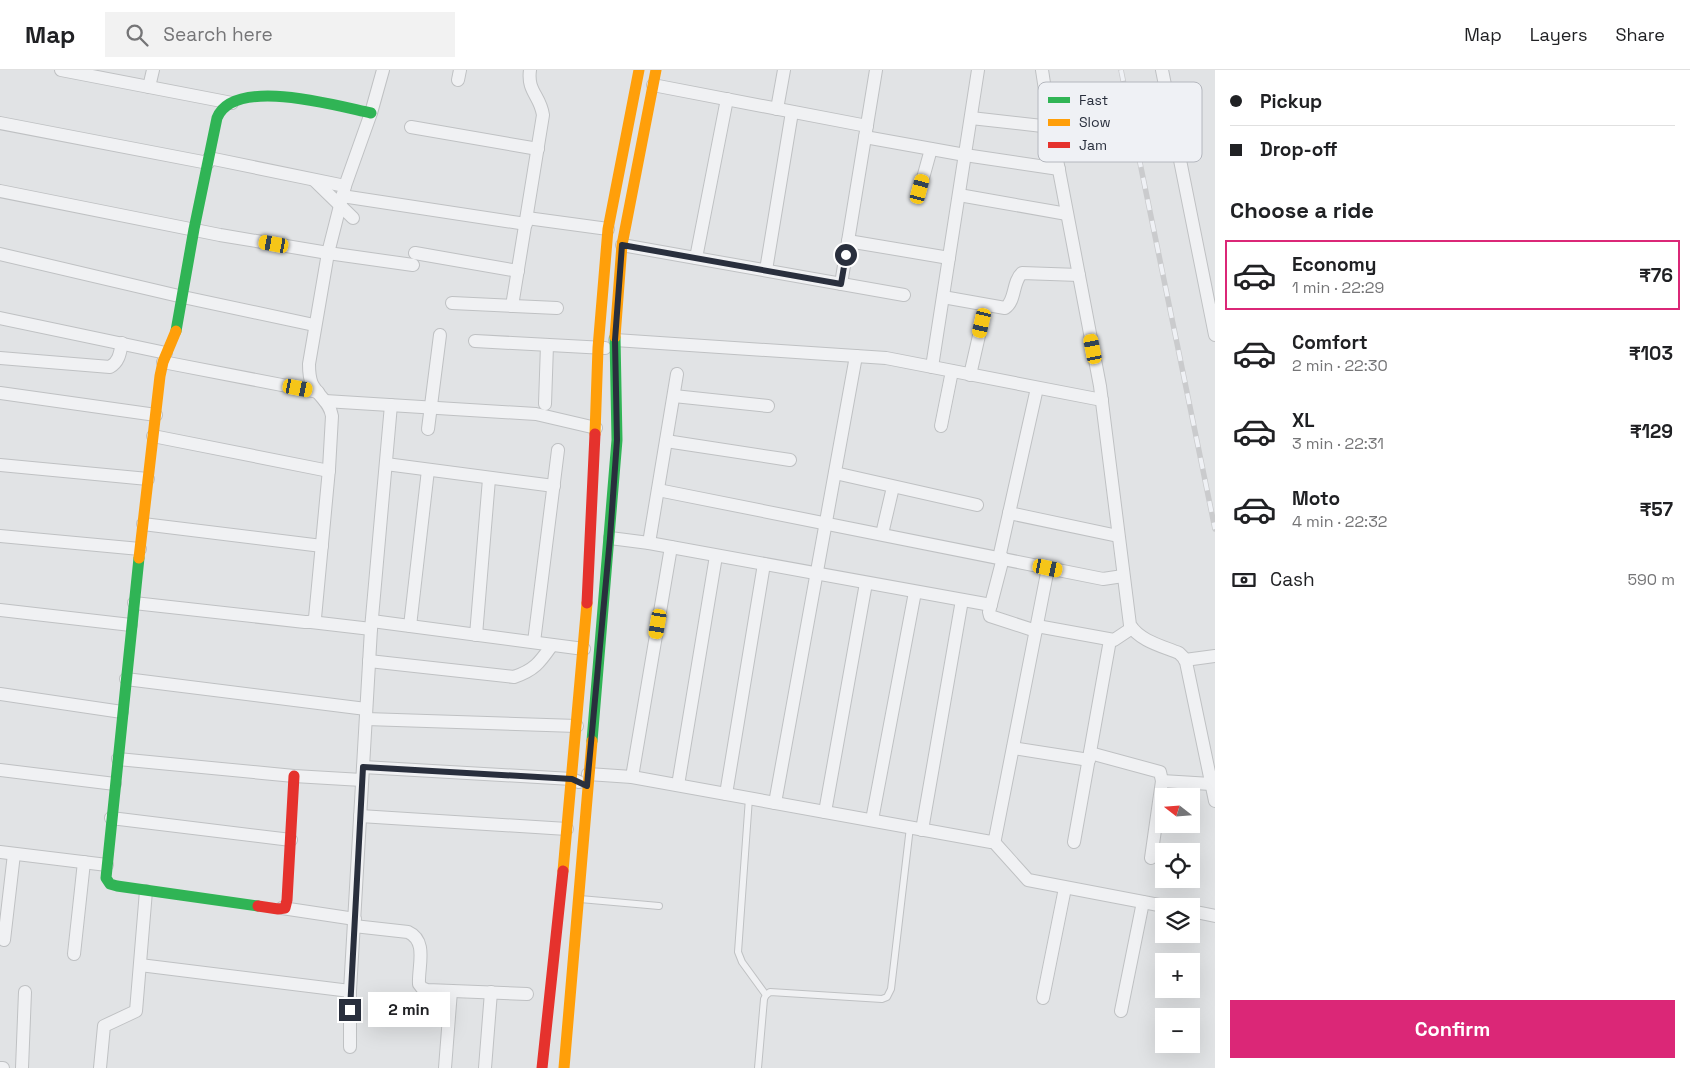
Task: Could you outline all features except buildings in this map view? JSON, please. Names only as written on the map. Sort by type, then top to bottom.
[{"type":"street","points":[[149,87],[153,70]]},
{"type":"street","points":[[311,622],[315,618],[329,472],[332,416],[331,408],[312,386],[308,364],[328,254],[343,196],[371,113],[383,70]]},
{"type":"street","points":[[512,306],[543,114],[542,106],[530,85],[530,70]]},
{"type":"street","points":[[542,1068],[584,649],[591,538],[598,348],[608,229],[639,70]]},
{"type":"street","points":[[564,1068],[617,440],[615,344],[622,245],[656,70]]},
{"type":"street","points":[[777,109],[784,70]]},
{"type":"street","points":[[841,284],[876,70]]},
{"type":"street","points":[[932,367],[978,70]]},
{"type":"street","points":[[68,71],[232,103]]},
{"type":"street","points":[[653,85],[792,112],[931,149],[1059,169]]},
{"type":"street","points":[[371,113],[267,95],[242,98],[225,105],[217,118],[194,229],[178,326],[164,358],[131,625],[106,878],[110,884],[117,886],[278,909],[282,908],[408,932],[415,935],[421,947],[419,984],[422,988],[427,990],[526,994]]},
{"type":"street","points":[[696,258],[728,99]]},
{"type":"street","points":[[766,270],[792,112]]},
{"type":"street","points":[[971,118],[1038,126]]},
{"type":"street","points":[[0,123],[314,180],[343,196],[526,221],[608,229]]},
{"type":"street","points":[[411,127],[538,149]]},
{"type":"street","points":[[920,189],[931,149]]},
{"type":"street","points":[[1058,162],[1102,400],[1128,619],[1132,628],[1141,638],[1178,653],[1185,660],[1215,801]]},
{"type":"street","points":[[1180,162],[1215,335]]},
{"type":"street","points":[[314,180],[343,196],[353,218]]},
{"type":"street","points":[[0,191],[328,254],[414,259],[518,271]]},
{"type":"street","points":[[959,195],[1067,214]]},
{"type":"street","points":[[848,241],[949,258]]},
{"type":"street","points":[[622,245],[904,295]]},
{"type":"street","points":[[0,254],[183,297],[314,325]]},
{"type":"street","points":[[943,296],[1002,308],[1008,307],[1018,277],[1025,273],[1079,275]]},
{"type":"street","points":[[452,303],[557,308]]},
{"type":"street","points":[[970,374],[986,305]]},
{"type":"street","points":[[0,318],[122,344],[164,358],[321,397],[391,405],[536,414],[596,428]]},
{"type":"street","points":[[428,428],[440,335]]},
{"type":"street","points":[[475,341],[598,348],[615,344],[890,359],[1102,400]]},
{"type":"street","points":[[0,358],[110,367],[118,359],[122,344]]},
{"type":"street","points":[[545,404],[547,345]]},
{"type":"street","points":[[775,803],[856,356]]},
{"type":"street","points":[[941,426],[952,371]]},
{"type":"street","points":[[649,543],[677,374]]},
{"type":"street","points":[[1037,388],[989,614],[992,618],[1036,629],[1110,640],[1117,639],[1132,628]]},
{"type":"street","points":[[0,393],[156,415]]},
{"type":"street","points":[[674,396],[768,406]]},
{"type":"street","points":[[350,1047],[350,991],[371,625],[391,405]]},
{"type":"street","points":[[153,436],[329,472]]},
{"type":"street","points":[[666,441],[790,460]]},
{"type":"street","points":[[534,642],[558,450]]},
{"type":"street","points":[[386,464],[554,486]]},
{"type":"street","points":[[0,465],[148,479]]},
{"type":"street","points":[[410,626],[428,470]]},
{"type":"street","points":[[835,473],[978,505]]},
{"type":"street","points":[[476,635],[490,479]]},
{"type":"street","points":[[882,534],[893,487]]},
{"type":"street","points":[[658,490],[826,522],[1103,579],[1123,576]]},
{"type":"street","points":[[1009,513],[1118,536]]},
{"type":"street","points":[[143,524],[322,546]]},
{"type":"street","points":[[0,536],[140,549]]},
{"type":"street","points":[[610,538],[649,543],[991,605]]},
{"type":"street","points":[[632,776],[671,547]]},
{"type":"street","points":[[678,785],[716,556]]},
{"type":"street","points":[[726,794],[764,564]]},
{"type":"street","points":[[994,841],[1048,568]]},
{"type":"street","points":[[825,812],[866,582]]},
{"type":"street","points":[[872,820],[915,592]]},
{"type":"street","points":[[916,829],[962,600]]},
{"type":"street","points":[[134,603],[311,622],[410,626],[584,649]]},
{"type":"street","points":[[0,610],[131,625]]},
{"type":"street","points":[[1074,842],[1110,640]]},
{"type":"street","points":[[369,661],[514,677],[527,673],[536,666],[552,645]]},
{"type":"street","points":[[1185,660],[1215,656]]},
{"type":"street","points":[[126,679],[366,714],[577,726]]},
{"type":"street","points":[[0,694],[122,712]]},
{"type":"street","points":[[1013,748],[1090,757],[1157,770],[1162,775],[1162,781],[1151,858]]},
{"type":"street","points":[[118,759],[294,776],[363,774],[588,780],[632,776],[987,842],[994,841]]},
{"type":"street","points":[[0,770],[115,784]]},
{"type":"street","points":[[282,908],[285,908],[288,900],[294,776]]},
{"type":"street","points":[[1162,781],[1211,784]]},
{"type":"street","points":[[360,816],[567,829]]},
{"type":"street","points":[[112,818],[291,840]]},
{"type":"street","points":[[994,841],[1028,880],[1155,904]]},
{"type":"street","points":[[0,852],[107,865]]},
{"type":"street","points":[[4,940],[14,854]]},
{"type":"street","points":[[74,954],[84,862]]},
{"type":"street","points":[[1043,998],[1065,888]]},
{"type":"street","points":[[100,1068],[104,1026],[136,1011],[146,891]]},
{"type":"street","points":[[1121,1012],[1143,902]]},
{"type":"street","points":[[1200,913],[1215,916]]},
{"type":"street","points":[[140,965],[350,991]]},
{"type":"street","points":[[445,1068],[451,991]]},
{"type":"street","points":[[22,1068],[25,992]]},
{"type":"street","points":[[485,1068],[491,992]]},
{"type":"lane","points":[[749,798],[738,952],[742,962],[766,995]]},
{"type":"lane","points":[[758,1068],[764,999],[766,995],[774,992],[882,999],[890,994],[916,829]]},
{"type":"lane","points":[[579,899],[659,906]]},
{"type":"railway","points":[[1121,70],[1123,82]]},
{"type":"railway","points":[[1140,162],[1215,529]]},
{"type":"traffic: fast","points":[[176,331],[194,229],[217,118],[227,105],[243,99],[264,96],[288,97],[312,100],[371,113]]},
{"type":"traffic: fast","points":[[592,741],[617,440],[615,337]]},
{"type":"traffic: fast","points":[[139,558],[106,878],[110,884],[117,886],[258,906]]},
{"type":"traffic: slow","points":[[595,434],[598,348],[608,229],[639,70]]},
{"type":"traffic: slow","points":[[615,337],[622,245],[656,70]]},
{"type":"traffic: slow","points":[[139,558],[160,376],[163,362],[176,331]]},
{"type":"traffic: slow","points":[[563,871],[587,603]]},
{"type":"traffic: slow","points":[[564,1068],[592,741]]},
{"type":"traffic: jam","points":[[587,603],[595,434]]},
{"type":"traffic: jam","points":[[258,906],[278,909],[285,908],[294,776]]},
{"type":"traffic: jam","points":[[542,1068],[563,871]]},
{"type":"route","points":[[350,1010],[363,767],[572,779],[587,786],[617,440],[615,340],[622,245],[841,284],[846,255]]}]
